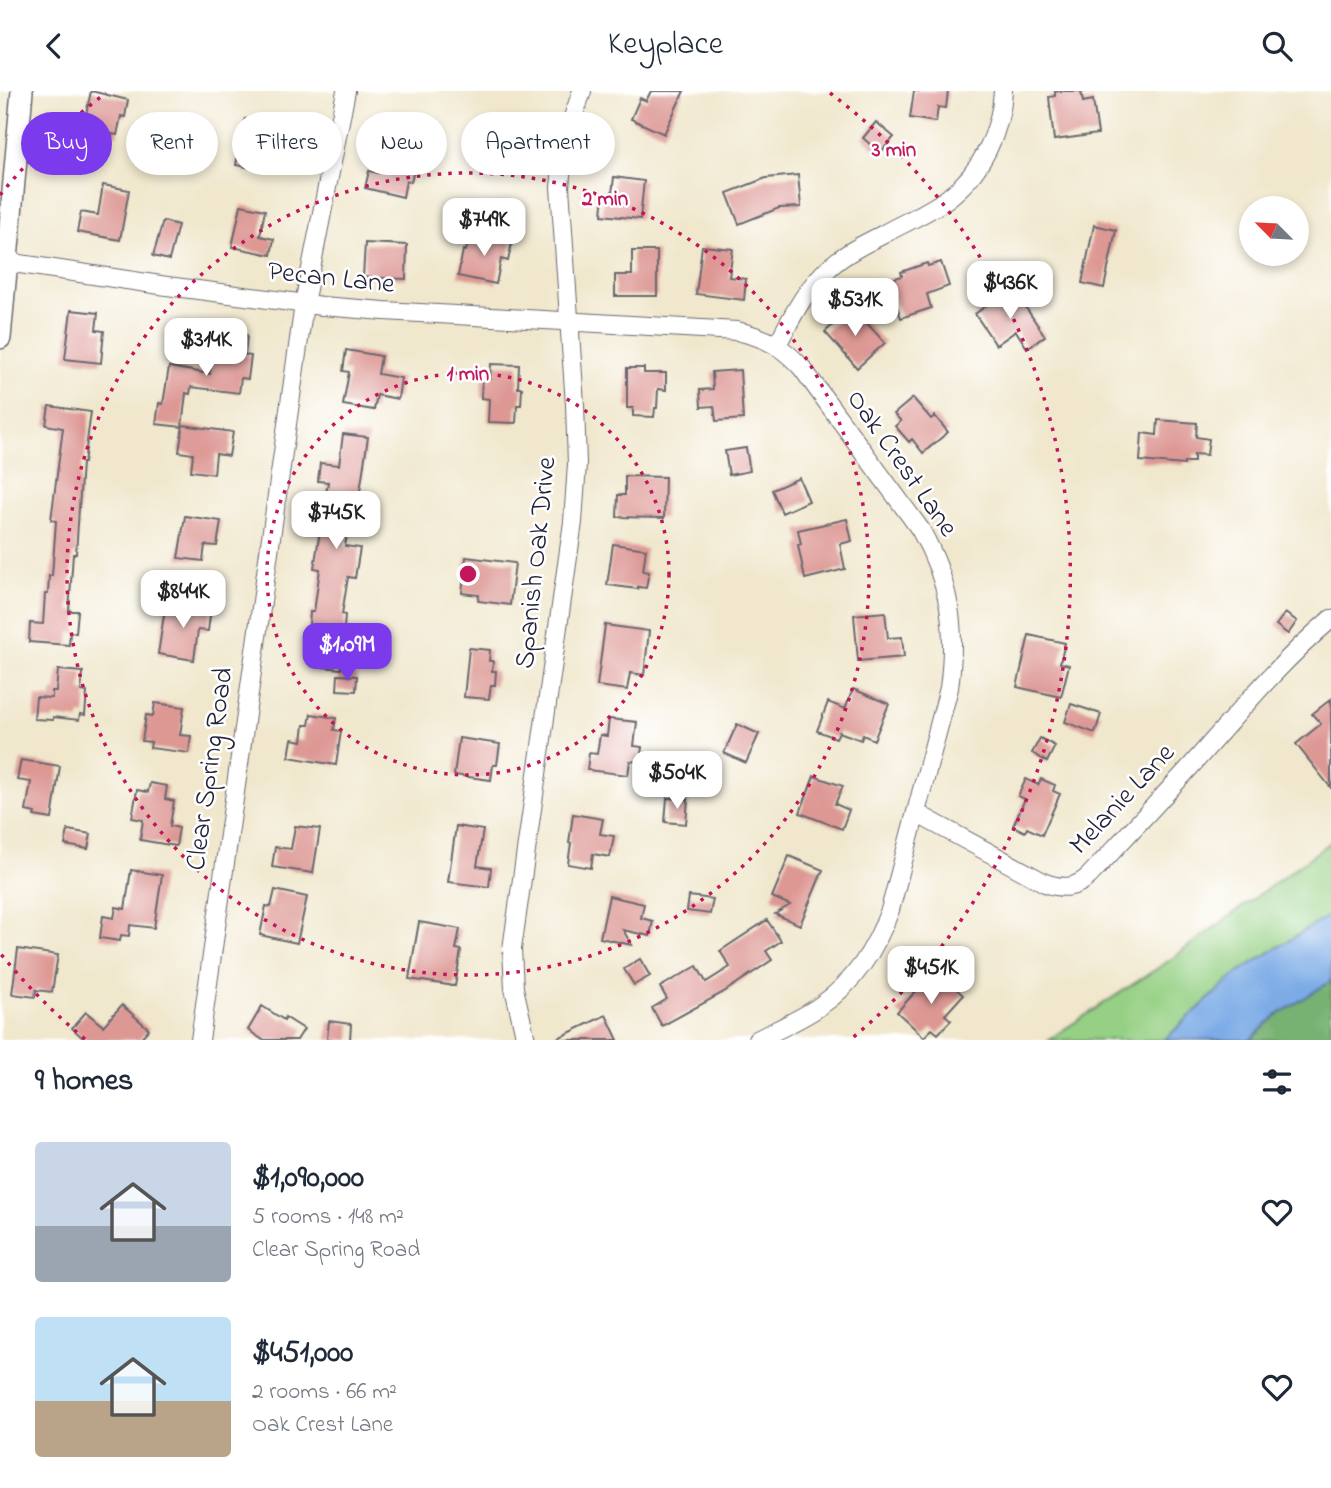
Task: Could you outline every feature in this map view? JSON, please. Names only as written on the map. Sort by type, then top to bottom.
[{"type":"street","points":[[0,338],[3,261],[22,91]]},
{"type":"street","name":"Clear Spring Road","points":[[200,1040],[304,304],[346,91]]},
{"type":"street","name":"Spanish Oak Drive","points":[[527,1040],[514,988],[512,949],[573,522],[577,464],[575,405],[559,187],[564,145],[582,91]]},
{"type":"street","points":[[777,345],[806,292],[832,265],[853,250],[939,204],[966,181],[981,162],[992,141],[999,119],[1003,91]]},
{"type":"street","name":"Pecan Lane","points":[[3,261],[304,304],[737,331],[756,335],[777,345]]},
{"type":"street","name":"Oak Crest Lane","points":[[757,1040],[820,1006],[841,989],[859,970],[880,935],[890,910],[949,688],[953,658],[953,628],[948,598],[939,569],[920,529],[802,368],[777,345]]},
{"type":"street","name":"Melanie Lane","points":[[916,813],[1045,883],[1059,888],[1078,884],[1089,876],[1194,762],[1269,676],[1331,619]]},
{"type":"green space","points":[[1331,842],[1331,1040],[1048,1040],[1170,960]]},
{"type":"green space","points":[[1331,981],[1331,1040],[1250,1040],[1276,1016]]},
{"type":"water","points":[[1331,914],[1331,981],[1276,1016],[1250,1040],[1164,1040],[1237,973]]},
{"type":"building","points":[[91,91],[128,100],[125,117],[121,116],[117,135],[112,134],[112,112],[86,112]]},
{"type":"building","points":[[651,91],[684,91],[664,134],[631,119],[640,98],[646,101]]},
{"type":"building","points":[[914,91],[948,91],[946,108],[938,107],[936,122],[910,118]]},
{"type":"building","points":[[1055,91],[1081,91],[1083,102],[1093,100],[1098,134],[1054,140],[1049,97],[1055,96]]},
{"type":"building","points":[[876,122],[894,137],[880,153],[863,138]]},
{"type":"building","points":[[368,175],[413,175],[411,182],[406,181],[403,197],[365,188]]},
{"type":"building","points":[[798,175],[801,207],[779,208],[739,224],[727,193],[766,178]]},
{"type":"building","points":[[614,177],[644,181],[640,219],[602,215],[604,193],[612,194]]},
{"type":"building","points":[[103,185],[129,190],[120,240],[77,232],[81,212],[98,215]]},
{"type":"building","points":[[241,205],[265,210],[260,236],[274,239],[271,255],[232,247]]},
{"type":"building","points":[[163,221],[178,225],[169,260],[153,256]]},
{"type":"building","points":[[1094,225],[1116,230],[1104,288],[1082,283]]},
{"type":"building","points":[[470,233],[512,242],[508,261],[501,259],[496,284],[458,276],[463,250],[466,251]]},
{"type":"building","points":[[365,243],[407,245],[406,279],[363,277]]},
{"type":"building","points":[[702,246],[733,249],[729,277],[746,279],[744,300],[696,294]]},
{"type":"building","points":[[632,251],[657,251],[657,296],[615,296],[615,275],[632,275]]},
{"type":"building","points":[[941,262],[949,286],[927,294],[931,308],[901,318],[888,280],[902,276],[901,272],[927,263],[928,266]]},
{"type":"building","points":[[1016,293],[1045,336],[1027,348],[1016,331],[996,345],[975,314],[994,300],[998,305]]},
{"type":"building","points":[[852,307],[885,343],[857,368],[825,332]]},
{"type":"building","points":[[71,310],[98,313],[96,330],[104,331],[101,363],[65,359]]},
{"type":"building","points":[[223,331],[247,335],[245,355],[251,356],[248,379],[241,378],[239,393],[191,387],[190,394],[186,393],[182,427],[156,424],[159,403],[163,404],[169,367],[210,374],[213,352],[220,354]]},
{"type":"building","points":[[346,350],[381,356],[378,374],[401,378],[398,399],[377,395],[374,410],[343,405],[349,372],[343,371]]},
{"type":"building","points":[[491,364],[519,365],[518,388],[522,388],[516,423],[488,422],[489,399],[481,398],[482,379],[490,379]]},
{"type":"building","points":[[627,368],[644,368],[644,373],[666,373],[666,390],[658,389],[654,417],[633,416],[633,408],[627,408]]},
{"type":"building","points":[[740,370],[743,419],[716,421],[714,406],[701,407],[700,390],[713,389],[712,372]]},
{"type":"building","points":[[913,398],[931,419],[935,416],[948,432],[923,453],[912,439],[909,442],[895,426],[901,421],[894,414]]},
{"type":"building","points":[[49,406],[91,412],[82,463],[69,611],[78,611],[76,633],[70,632],[69,645],[29,642],[30,623],[43,624],[45,594],[48,594],[49,576],[52,576],[56,521],[51,520],[63,428],[46,425]]},
{"type":"building","points":[[1158,420],[1197,423],[1196,437],[1209,439],[1207,455],[1194,454],[1194,462],[1184,462],[1184,465],[1140,461],[1142,433],[1157,435]]},
{"type":"building","points":[[183,425],[233,432],[229,456],[216,454],[214,474],[191,471],[193,454],[179,452]]},
{"type":"building","points":[[343,434],[368,437],[357,512],[351,511],[345,546],[360,548],[355,578],[348,577],[342,614],[345,615],[341,669],[312,666],[314,638],[308,638],[310,612],[314,612],[320,569],[314,568],[328,482],[318,481],[320,463],[339,465]]},
{"type":"building","points":[[746,448],[750,471],[729,475],[725,451]]},
{"type":"building","points":[[625,476],[665,477],[664,518],[617,517],[618,495],[625,495]]},
{"type":"building","points":[[799,478],[809,501],[782,513],[772,490]]},
{"type":"building","points":[[185,516],[221,521],[217,546],[205,545],[203,561],[178,558]]},
{"type":"building","points":[[847,519],[852,541],[840,544],[845,569],[805,579],[798,545],[801,544],[798,530]]},
{"type":"building","points":[[613,544],[646,549],[643,571],[649,572],[646,588],[607,585]]},
{"type":"building","points":[[466,557],[515,563],[510,605],[478,601],[479,595],[462,593]]},
{"type":"building","points":[[166,602],[211,608],[208,631],[198,630],[194,660],[158,654]]},
{"type":"building","points":[[885,612],[888,638],[902,637],[904,657],[858,661],[854,615]]},
{"type":"building","points":[[1285,613],[1297,621],[1288,634],[1276,625]]},
{"type":"building","points":[[605,625],[649,631],[644,675],[630,673],[627,690],[597,686]]},
{"type":"building","points":[[1029,635],[1065,643],[1060,663],[1069,665],[1061,697],[1017,687]]},
{"type":"building","points":[[469,648],[490,650],[489,661],[493,661],[492,671],[496,671],[495,685],[491,685],[489,699],[464,697]]},
{"type":"building","points":[[58,670],[83,672],[81,691],[87,692],[85,715],[80,714],[79,720],[53,717],[53,720],[34,719],[36,697],[52,698],[52,691],[56,691]]},
{"type":"building","points":[[338,675],[357,676],[356,691],[337,690]]},
{"type":"building","points":[[853,689],[889,704],[874,740],[863,735],[861,740],[839,732],[836,738],[817,731],[828,702],[845,709]]},
{"type":"building","points":[[1331,699],[1331,788],[1296,744],[1321,724],[1312,714]]},
{"type":"building","points":[[155,703],[184,707],[180,735],[191,736],[189,753],[150,748],[151,742],[142,741],[146,715],[153,716]]},
{"type":"building","points":[[1071,704],[1101,714],[1095,733],[1065,722]]},
{"type":"building","points":[[311,714],[336,718],[334,730],[341,731],[336,765],[289,757],[292,739],[302,741],[304,725],[309,725]]},
{"type":"building","points":[[609,719],[637,722],[634,746],[642,747],[640,762],[630,761],[628,775],[587,770],[589,753],[597,754],[600,735],[607,736]]},
{"type":"building","points":[[737,724],[759,734],[746,763],[724,753]]},
{"type":"building","points":[[459,738],[500,744],[497,765],[493,765],[491,780],[454,775]]},
{"type":"building","points":[[1040,738],[1055,746],[1047,762],[1032,753]]},
{"type":"building","points":[[21,760],[60,766],[52,819],[34,816],[35,813],[26,811],[31,782],[17,780]]},
{"type":"building","points":[[814,776],[843,786],[835,804],[849,810],[842,829],[800,813]]},
{"type":"building","points":[[1026,779],[1038,785],[1041,779],[1055,785],[1053,791],[1060,794],[1042,835],[1027,828],[1025,832],[1013,826],[1025,799],[1018,796]]},
{"type":"building","points":[[150,783],[167,786],[165,799],[174,801],[170,826],[179,828],[176,846],[140,840],[143,820],[132,818],[137,790],[148,792]]},
{"type":"building","points":[[667,798],[688,799],[686,824],[665,822]]},
{"type":"building","points":[[573,814],[603,819],[600,834],[614,836],[610,857],[593,854],[591,868],[568,864]]},
{"type":"building","points":[[295,826],[320,829],[313,873],[272,867],[275,847],[291,849]]},
{"type":"building","points":[[456,826],[483,830],[477,866],[491,868],[489,887],[448,882]]},
{"type":"building","points":[[68,830],[91,834],[88,849],[65,845]]},
{"type":"building","points":[[789,856],[823,870],[800,925],[775,914],[790,905],[772,897]]},
{"type":"building","points":[[131,870],[162,875],[154,928],[130,925],[129,936],[121,935],[120,941],[100,938],[103,916],[114,918],[116,907],[125,909]]},
{"type":"building","points":[[275,890],[307,897],[297,943],[260,935],[266,906],[271,907]]},
{"type":"building","points":[[609,896],[644,904],[641,918],[653,921],[650,936],[623,930],[632,945],[600,938]]},
{"type":"building","points":[[689,896],[713,899],[710,914],[687,911]]},
{"type":"building","points":[[767,920],[781,941],[766,951],[772,960],[724,992],[662,1026],[652,1008],[667,999],[660,987],[697,966],[706,982],[730,967],[720,951]]},
{"type":"building","points":[[419,922],[460,929],[456,949],[461,950],[455,986],[409,979]]},
{"type":"building","points":[[18,949],[58,955],[52,992],[36,990],[35,997],[12,994]]},
{"type":"building","points":[[640,959],[650,976],[634,985],[624,969]]},
{"type":"building","points":[[941,975],[963,995],[945,1015],[951,1020],[938,1034],[932,1029],[924,1037],[897,1012],[924,982],[930,987]]},
{"type":"building","points":[[122,1005],[149,1029],[139,1040],[85,1040],[72,1028],[86,1012],[103,1026]]},
{"type":"building","points":[[262,1006],[304,1029],[297,1040],[263,1040],[248,1030]]},
{"type":"building","points":[[606,1015],[618,1040],[554,1040]]},
{"type":"building","points":[[329,1021],[351,1024],[350,1040],[327,1040]]}]
